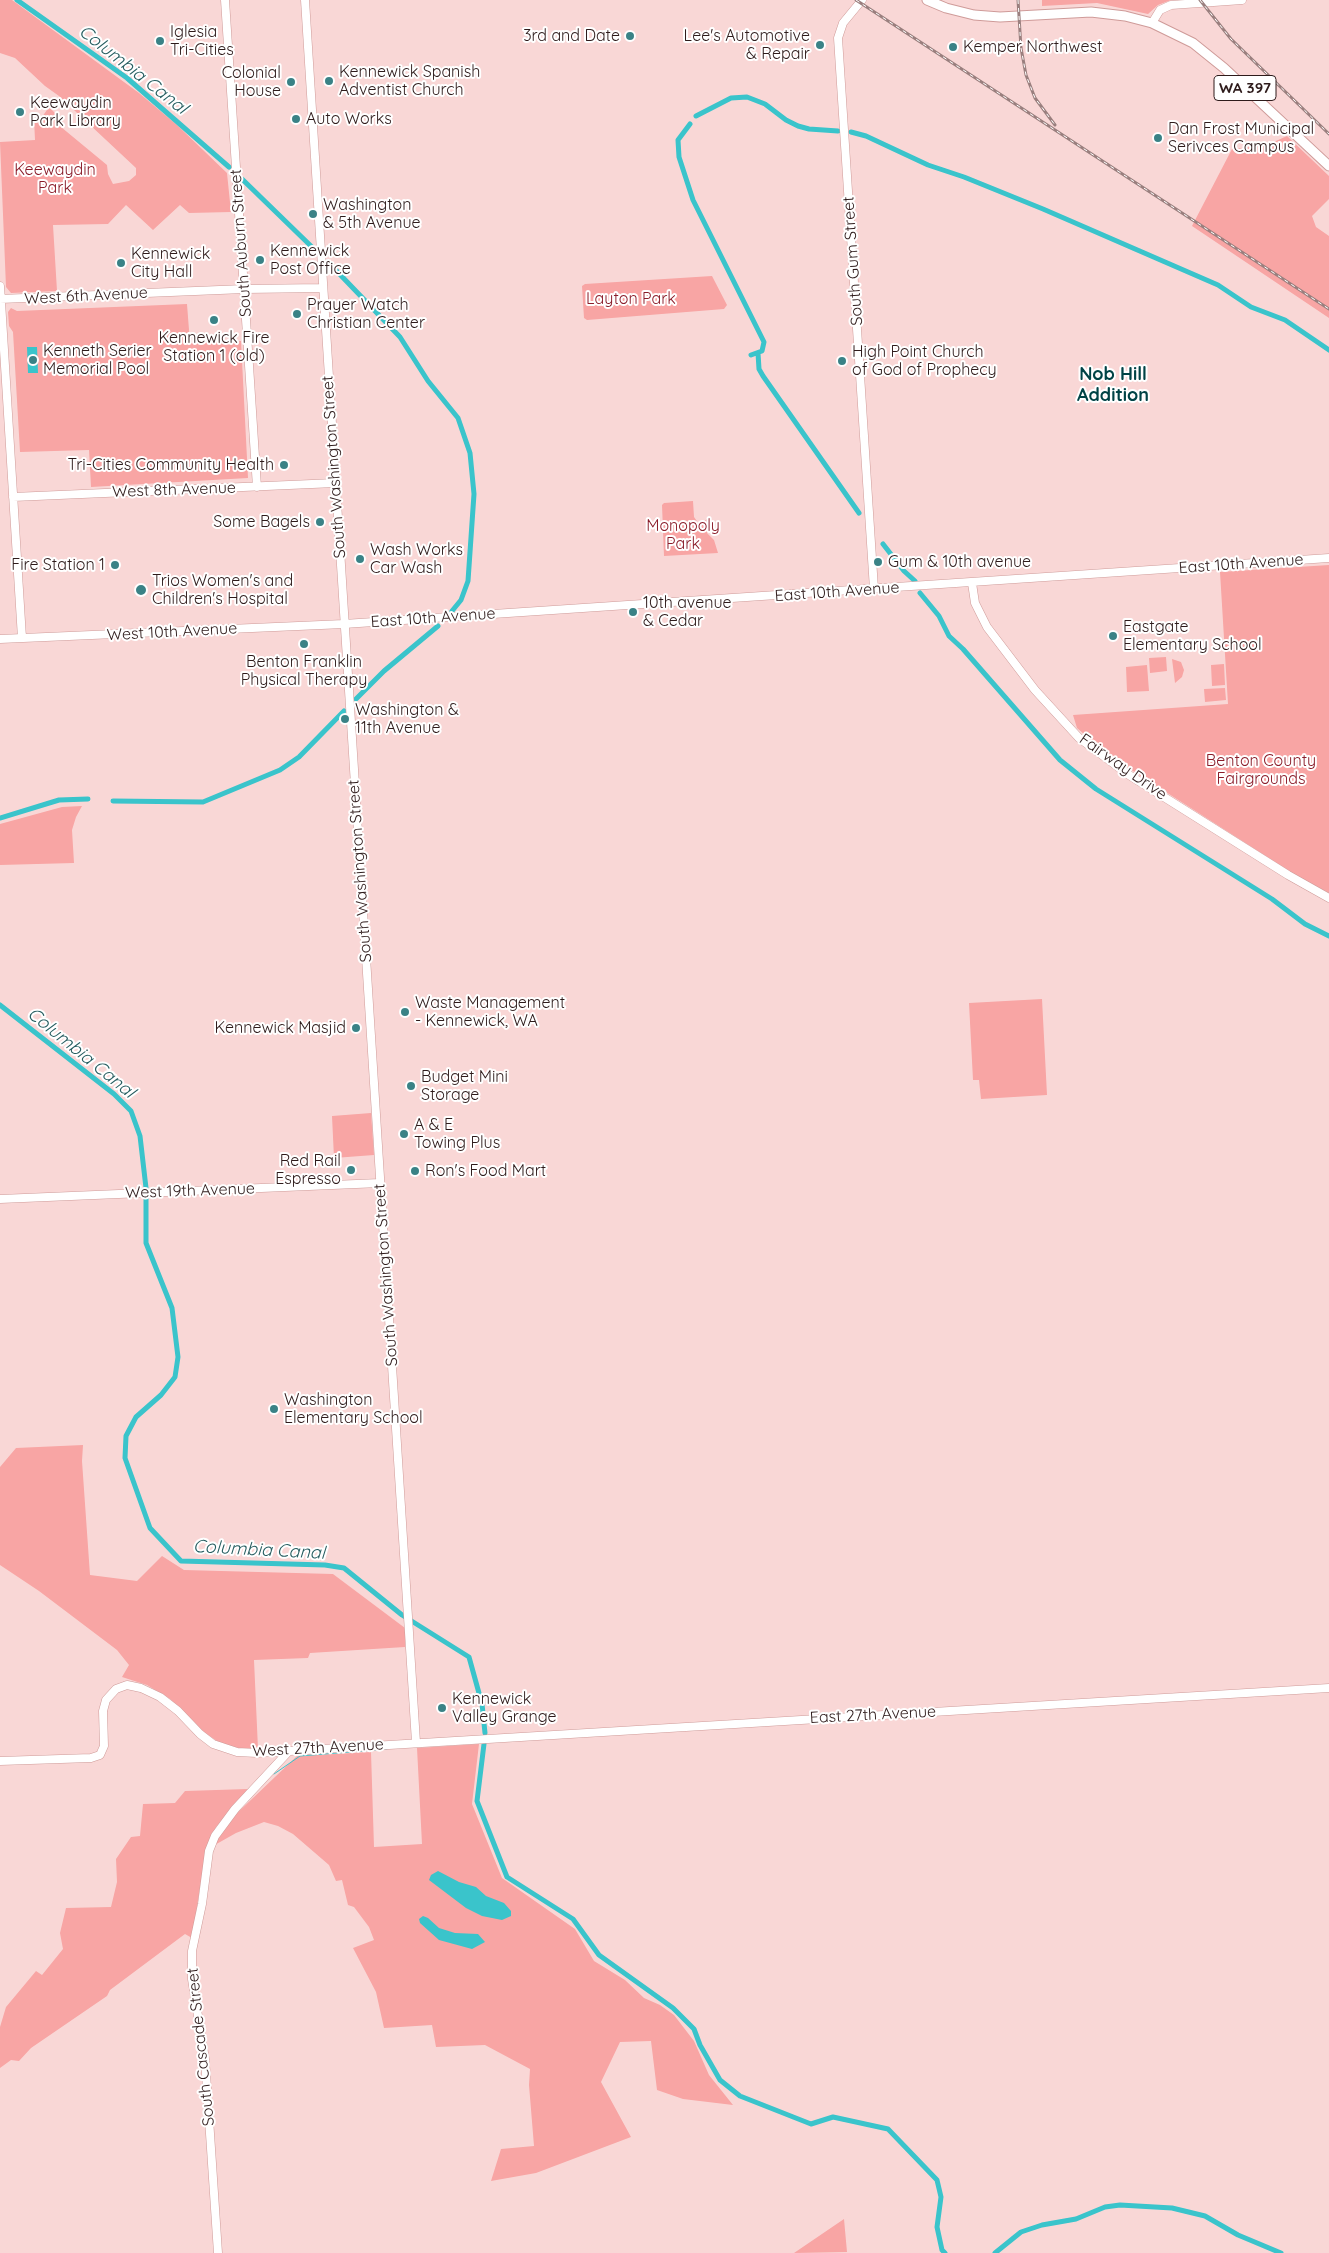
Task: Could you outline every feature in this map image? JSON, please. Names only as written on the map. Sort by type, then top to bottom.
[{"type":"main road","name":"South Auburn Street","points":[[224,0],[257,487]]},
{"type":"main road","name":"South Washington Street","points":[[305,0],[416,1742]]},
{"type":"main road","name":"South Gum Street","points":[[862,0],[841,25],[838,38],[874,589]]},
{"type":"main road","name":"WA 397","points":[[926,0],[946,8],[1000,17],[1091,12],[1125,16],[1152,24],[1193,43],[1224,68],[1329,166]]},
{"type":"main road","points":[[1152,24],[1160,10],[1171,5],[1242,0]]},
{"type":"main road","points":[[0,286],[22,638]]},
{"type":"main road","name":"West 6th Avenue","points":[[0,299],[244,289],[323,288]]},
{"type":"main road","name":"West 8th Avenue","points":[[13,497],[335,483]]},
{"type":"main road","name":"East 10th Avenue","points":[[344,624],[1329,558]]},
{"type":"main road","name":"Fairway Drive","points":[[972,583],[975,603],[987,627],[1035,690],[1079,738],[1129,775],[1280,870],[1329,898]]},
{"type":"main road","name":"West 10th Avenue","points":[[0,639],[344,624]]},
{"type":"main road","name":"West 19th Avenue","points":[[0,1199],[380,1183]]},
{"type":"main road","name":"West 27th Avenue","points":[[0,1761],[91,1758],[102,1754],[104,1746],[104,1706],[112,1693],[121,1686],[136,1686],[160,1697],[178,1711],[200,1734],[220,1747],[249,1753],[416,1742]]},
{"type":"main road","name":"East 27th Avenue","points":[[416,1742],[1329,1688]]},
{"type":"main road","name":"South Cascade Street","points":[[218,2253],[206,2066],[192,1979],[192,1951],[202,1904],[208,1858],[215,1836],[229,1816],[289,1751]]},
{"type":"green space","name":"Keewaydin Park","points":[[0,0],[12,0],[139,93],[177,125],[227,173],[231,212],[189,213],[180,205],[153,230],[126,205],[108,224],[53,225],[57,291],[11,293],[6,287],[0,142],[35,140],[34,119],[42,117],[49,107],[63,121],[61,127],[107,165],[108,174],[113,184],[129,181],[136,175],[136,168],[15,58],[0,53]]},
{"type":"green space","points":[[1042,0],[1171,0],[1158,5],[1148,14],[1097,3],[1042,6]]},
{"type":"green space","points":[[1287,136],[1329,176],[1329,199],[1312,216],[1316,227],[1329,236],[1329,318],[1192,226],[1232,149],[1267,145]]},
{"type":"green space","name":"Layton Park","points":[[712,276],[727,305],[724,309],[587,320],[584,318],[582,286],[585,284]]},
{"type":"green space","points":[[187,304],[190,343],[241,341],[248,478],[91,487],[89,450],[20,452],[13,332],[9,326],[8,312],[11,308],[17,311]]},
{"type":"green space","name":"Monopoly Park","points":[[693,501],[694,517],[699,524],[709,518],[715,525],[707,533],[714,540],[718,553],[664,556],[662,505],[664,503]]},
{"type":"green space","name":"Benton County Fairgrounds","points":[[1329,565],[1329,893],[1297,876],[1108,755],[1077,728],[1073,715],[1228,704],[1220,572]]},
{"type":"green space","points":[[1166,657],[1167,671],[1150,673],[1149,658]]},
{"type":"green space","points":[[1172,659],[1181,662],[1184,670],[1182,677],[1175,683]]},
{"type":"green space","points":[[1224,664],[1225,685],[1212,686],[1211,665]]},
{"type":"green space","points":[[1147,665],[1149,691],[1127,692],[1126,667]]},
{"type":"green space","points":[[1225,688],[1226,700],[1205,702],[1204,689]]},
{"type":"green space","points":[[82,806],[72,830],[74,863],[0,865],[0,824],[62,807]]},
{"type":"green space","points":[[1042,999],[1047,1095],[981,1099],[979,1080],[973,1080],[969,1003]]},
{"type":"green space","points":[[371,1113],[374,1155],[334,1158],[332,1116]]},
{"type":"green space","points":[[83,1445],[82,1461],[90,1575],[137,1581],[162,1556],[184,1570],[333,1574],[405,1628],[405,1647],[310,1653],[308,1658],[254,1660],[258,1749],[242,1749],[220,1743],[202,1731],[170,1699],[147,1685],[122,1677],[129,1665],[117,1650],[39,1591],[0,1565],[0,1467],[16,1448]]},
{"type":"green space","points":[[479,1744],[472,1804],[502,1878],[575,1929],[594,1961],[625,1980],[644,1998],[660,2005],[674,2015],[694,2041],[709,2075],[733,2105],[683,2099],[657,2090],[651,2041],[620,2042],[601,2082],[631,2137],[536,2173],[491,2181],[501,2149],[534,2146],[529,2085],[530,2069],[485,2045],[436,2047],[432,2025],[384,2028],[376,1992],[353,1948],[374,1940],[369,1927],[354,1907],[348,1905],[342,1880],[336,1881],[329,1865],[293,1834],[278,1826],[264,1822],[236,1833],[213,1846],[232,1818],[297,1756],[371,1752],[374,1847],[422,1844],[417,1748]]},
{"type":"green space","points":[[248,1789],[216,1827],[206,1850],[192,1938],[185,1934],[110,1990],[107,1996],[31,2048],[19,2061],[11,2060],[0,2068],[0,2027],[6,2007],[36,1971],[42,1975],[63,1949],[60,1933],[66,1908],[111,1907],[117,1882],[116,1859],[131,1837],[140,1836],[143,1804],[175,1803],[185,1791]]},
{"type":"green space","points":[[844,2219],[847,2252],[794,2253]]},
{"type":"water","name":"Kenneth Serier Memorial Pool","points":[[27,347],[37,347],[38,373],[28,373]]},
{"type":"water","points":[[438,1871],[459,1882],[476,1887],[486,1896],[504,1903],[511,1911],[511,1916],[502,1920],[482,1916],[466,1908],[429,1880],[431,1875]]},
{"type":"water","points":[[423,1916],[439,1928],[455,1933],[478,1934],[485,1942],[472,1949],[439,1940],[420,1923],[419,1919]]},
{"type":"waterway","name":"Columbia Canal","points":[[17,0],[127,78],[229,167]]},
{"type":"waterway","points":[[696,116],[731,98],[747,97],[765,104],[786,120],[798,126],[809,129],[838,131]]},
{"type":"waterway","points":[[690,124],[678,140],[679,157],[693,200],[764,342],[762,351],[751,355]]},
{"type":"waterway","points":[[851,132],[866,136],[928,165],[964,177],[1043,209],[1218,285],[1251,307],[1285,320],[1329,350]]},
{"type":"waterway","name":"Columbia Canal","points":[[242,179],[314,249]]},
{"type":"waterway","name":"Columbia Canal","points":[[328,262],[400,337],[428,381],[458,418],[470,453],[474,494],[468,581],[461,600],[452,611]]},
{"type":"waterway","points":[[758,353],[759,369],[763,376],[859,513]]},
{"type":"waterway","points":[[883,544],[904,571],[915,581]]},
{"type":"waterway","points":[[920,593],[939,616],[949,636],[963,649],[1060,760],[1096,789],[1272,899],[1305,924],[1329,936]]},
{"type":"waterway","name":"Columbia Canal","points":[[356,699],[384,671],[438,626]]},
{"type":"waterway","name":"Columbia Canal","points":[[113,801],[203,802],[280,770],[299,757],[344,711]]},
{"type":"waterway","name":"Columbia Canal","points":[[0,818],[59,800],[88,799]]},
{"type":"waterway","name":"Columbia Canal","points":[[0,1005],[114,1094],[131,1111],[140,1136],[146,1188],[146,1243],[172,1308],[178,1357],[175,1377],[161,1395],[136,1417],[126,1436],[125,1458],[150,1528],[181,1561],[325,1565],[344,1568],[402,1615],[469,1657],[482,1704],[485,1733]]},
{"type":"waterway","name":"Columbia Canal","points":[[484,1744],[477,1801],[507,1877],[573,1919],[599,1955],[673,2008],[694,2029],[700,2045],[720,2080],[740,2096],[811,2124],[833,2117],[888,2129],[937,2180],[941,2197],[937,2227],[942,2250],[945,2253]]},
{"type":"waterway","points":[[274,1774],[300,1756],[387,1749]]},
{"type":"waterway","name":"Columbia Canal","points":[[995,2253],[1021,2232],[1042,2225],[1076,2219],[1105,2207],[1120,2205],[1172,2208],[1205,2216],[1238,2235],[1281,2253]]},
{"type":"railway","points":[[856,0],[1329,309]]},
{"type":"railway","points":[[1018,0],[1021,48],[1026,75],[1035,98],[1055,125]]},
{"type":"railway","points":[[1200,0],[1231,39],[1329,134]]},
{"type":"place","name":"3rd and Date","points":[[630,36]]},
{"type":"place","name":"Iglesia Tri-Cities","points":[[160,41]]},
{"type":"place","name":"Lee's Automotive & Repair","points":[[820,45]]},
{"type":"place","name":"Kemper Northwest","points":[[953,47]]},
{"type":"place","name":"Kennewick Spanish Adventist Church","points":[[329,81]]},
{"type":"place","name":"Colonial House","points":[[291,82]]},
{"type":"place","name":"Keewaydin Park Library","points":[[20,112]]},
{"type":"place","name":"Auto Works","points":[[296,119]]},
{"type":"place","name":"Dan Frost Municipal Serivces Campus","points":[[1158,138]]},
{"type":"place","name":"Washington & 5th Avenue","points":[[313,214]]},
{"type":"place","name":"Kennewick Post Office","points":[[260,260]]},
{"type":"place","name":"Kennewick City Hall","points":[[121,263]]},
{"type":"place","name":"Prayer Watch Christian Center","points":[[297,314]]},
{"type":"place","name":"Kennewick Fire Station 1 (old)","points":[[214,320]]},
{"type":"place","name":"Kenneth Serier Memorial Pool","points":[[33,360]]},
{"type":"place","name":"High Point Church of God of Prophecy","points":[[842,361]]},
{"type":"place","name":"Tri-Cities Community Health","points":[[284,465]]},
{"type":"place","name":"Some Bagels","points":[[320,522]]},
{"type":"place","name":"Wash Works Car Wash","points":[[360,559]]},
{"type":"place","name":"Gum & 10th avenue","points":[[878,562]]},
{"type":"place","name":"Fire Station 1","points":[[115,565]]},
{"type":"place","name":"Trios Women's and Children's Hospital","points":[[141,590]]},
{"type":"place","name":"10th avenue & Cedar","points":[[633,612]]},
{"type":"place","name":"Eastgate Elementary School","points":[[1113,636]]},
{"type":"place","name":"Benton Franklin Physical Therapy","points":[[304,644]]},
{"type":"place","name":"Washington & 11th Avenue","points":[[345,719]]},
{"type":"place","name":"Waste Management - Kennewick, WA","points":[[405,1012]]},
{"type":"place","name":"Kennewick Masjid","points":[[356,1028]]},
{"type":"place","name":"Budget Mini Storage","points":[[411,1086]]},
{"type":"place","name":"A & E Towing Plus","points":[[404,1134]]},
{"type":"place","name":"Red Rail Espresso","points":[[351,1170]]},
{"type":"place","name":"Ron's Food Mart","points":[[415,1171]]},
{"type":"place","name":"Washington Elementary School","points":[[274,1409]]},
{"type":"place","name":"Kennewick Valley Grange","points":[[442,1708]]},
{"type":"district","name":"Nob Hill Addition","points":[[1113,385]]}]
